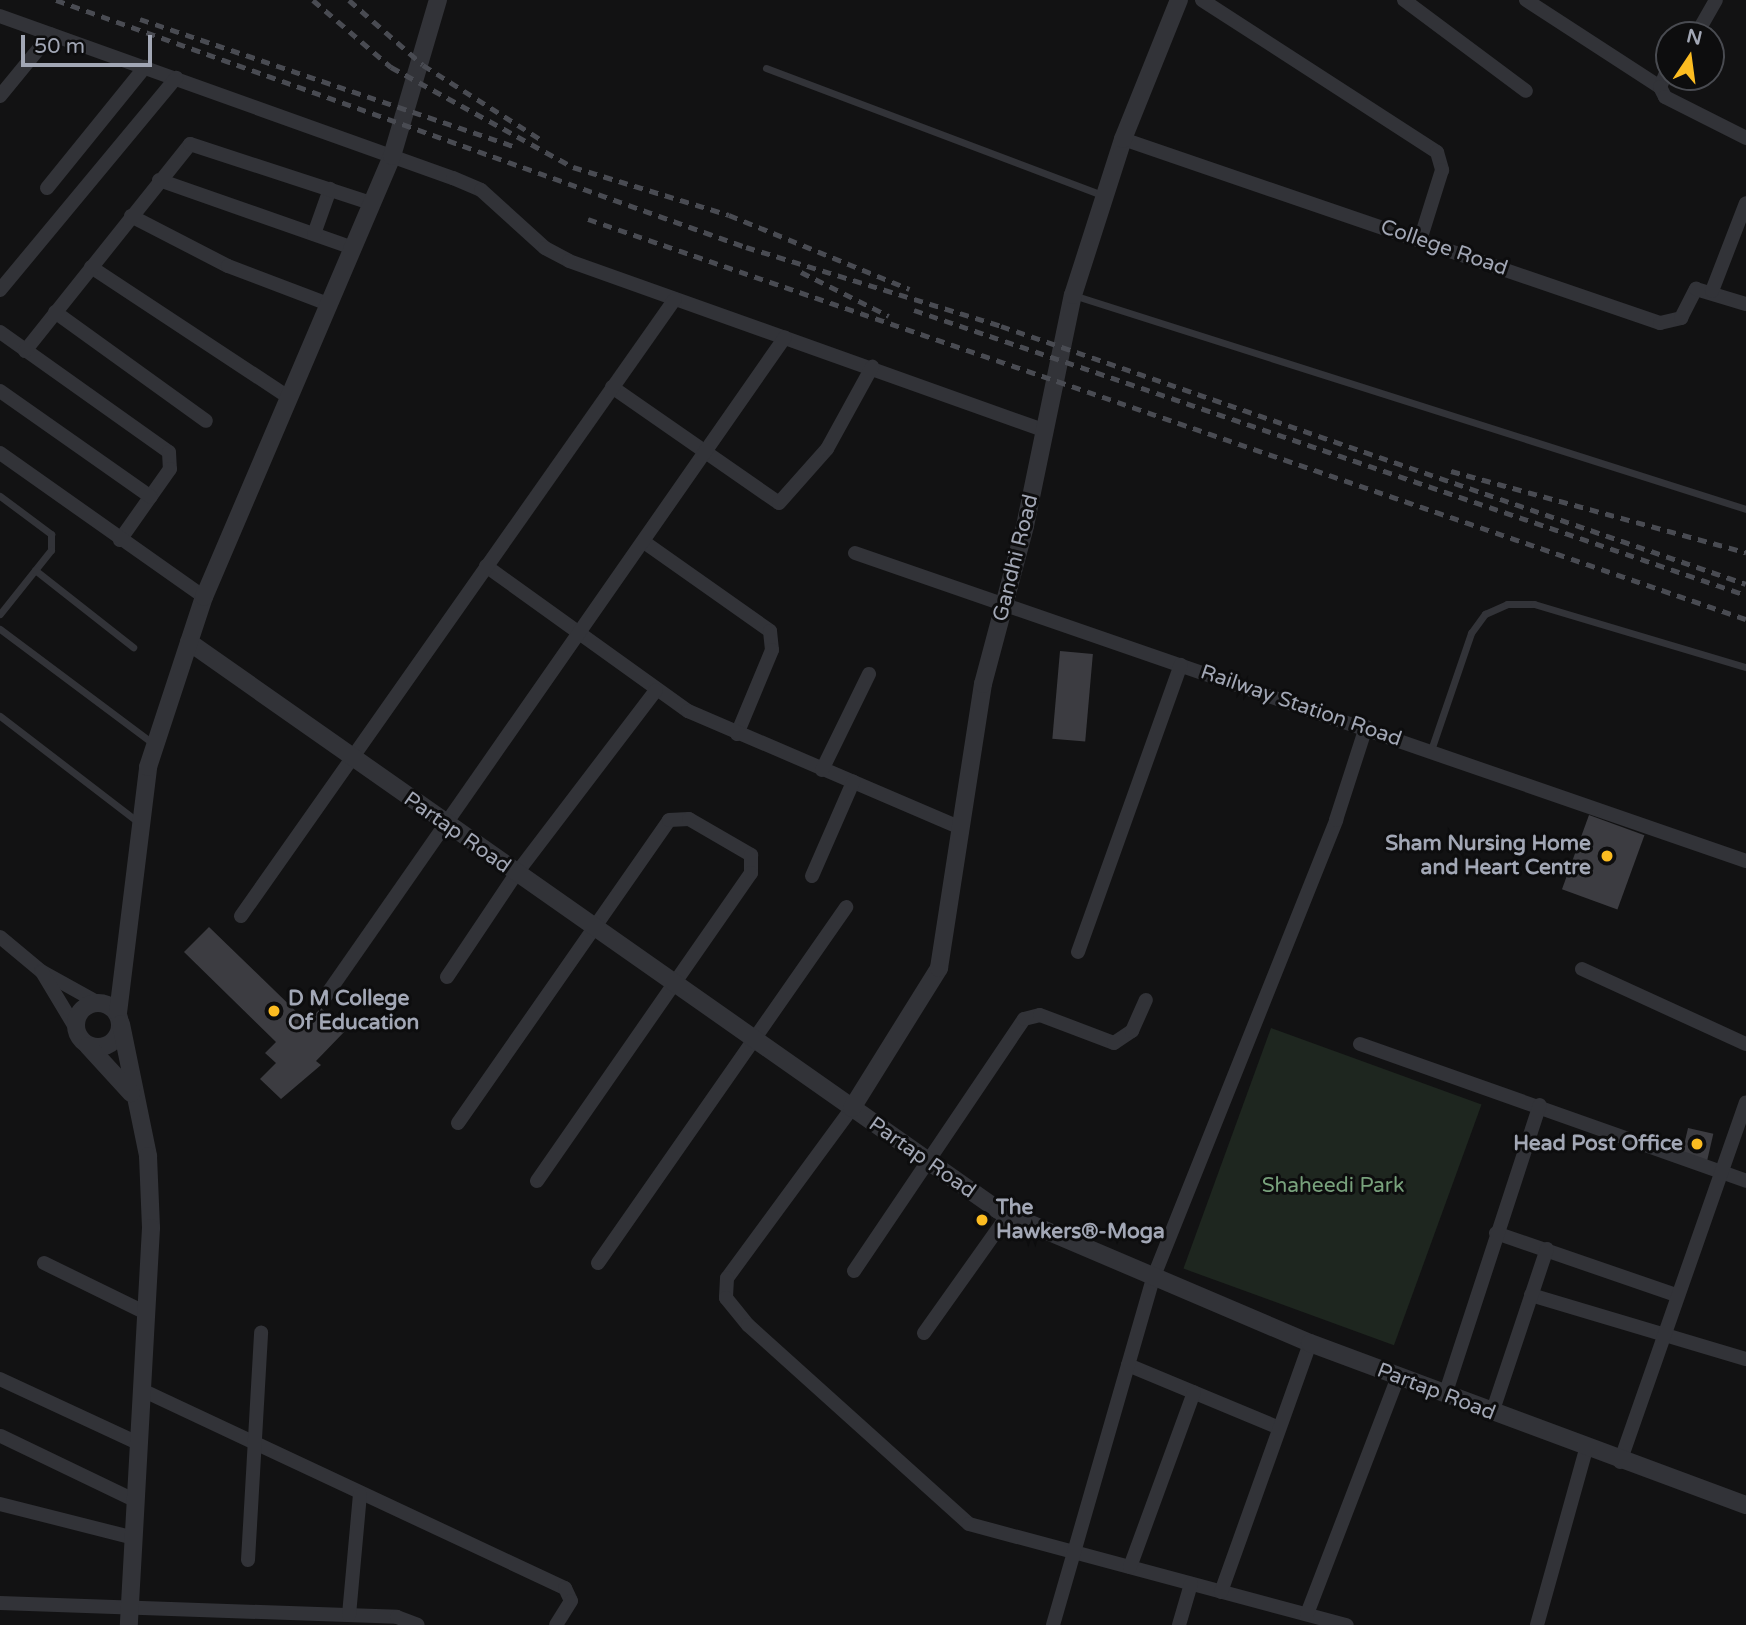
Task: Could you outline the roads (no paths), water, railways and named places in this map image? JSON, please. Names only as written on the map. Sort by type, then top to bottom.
[{"type":"street","points":[[88,1046],[111,1044],[120,1018],[139,823],[155,745],[204,597],[392,156],[438,0]]},
{"type":"street","name":"Gandhi Road","points":[[852,1108],[939,968],[983,684],[1006,604],[1046,431],[1073,296],[1123,139],[1179,0]]},
{"type":"street","points":[[1202,0],[1437,152],[1442,170],[1420,240]]},
{"type":"street","points":[[1404,0],[1526,91]]},
{"type":"street","points":[[1526,0],[1655,85]]},
{"type":"street","points":[[1704,21],[1716,0]]},
{"type":"street","points":[[0,16],[481,190],[545,248],[569,261],[1046,431]]},
{"type":"street","points":[[0,96],[51,34]]},
{"type":"street","points":[[47,188],[145,67]]},
{"type":"street","points":[[0,290],[176,78]]},
{"type":"street","points":[[1663,91],[1676,105],[1746,138]]},
{"type":"street","name":"College Road","points":[[1123,139],[1660,323],[1681,318],[1696,289],[1712,291]]},
{"type":"street","points":[[25,351],[190,144],[371,204]]},
{"type":"street","points":[[159,180],[353,248]]},
{"type":"street","points":[[314,234],[330,190]]},
{"type":"street","points":[[1746,203],[1712,291],[1746,304]]},
{"type":"street","points":[[131,216],[228,266],[328,304]]},
{"type":"street","points":[[91,267],[288,396]]},
{"type":"street","points":[[241,916],[354,760],[486,565],[675,299]]},
{"type":"street","points":[[55,313],[206,421]]},
{"type":"street","points":[[0,332],[169,452],[170,469],[120,540]]},
{"type":"street","points":[[325,997],[708,453],[785,337]]},
{"type":"street","points":[[612,387],[783,502],[827,449],[872,367]]},
{"type":"street","points":[[0,391],[151,497]]},
{"type":"street","points":[[0,453],[204,597]]},
{"type":"street","points":[[644,542],[771,631],[772,650],[737,734]]},
{"type":"street","name":"Railway Station Road","points":[[855,553],[1366,727],[1746,861]]},
{"type":"street","points":[[486,565],[656,690],[737,734],[959,827]]},
{"type":"street","name":"Partap Road","points":[[189,642],[444,826],[852,1108],[927,1166],[1008,1215],[1310,1343],[1620,1462],[1746,1505]]},
{"type":"street","points":[[1078,952],[1181,665]]},
{"type":"street","points":[[822,769],[869,674]]},
{"type":"street","points":[[447,977],[516,874],[656,690]]},
{"type":"street","points":[[1053,1625],[1154,1276],[1336,820],[1366,727]]},
{"type":"street","points":[[812,876],[853,782]]},
{"type":"street","points":[[458,1123],[669,820],[689,819],[745,850],[753,860],[751,873],[537,1181]]},
{"type":"street","points":[[598,1263],[846,907]]},
{"type":"street","points":[[0,937],[41,971],[120,1018],[131,1093],[148,1156],[146,1312],[129,1616]]},
{"type":"street","points":[[1582,969],[1746,1044]]},
{"type":"street","points":[[41,971],[88,1046],[131,1093]]},
{"type":"street","points":[[854,1271],[1024,1019],[1040,1014],[1114,1043],[1132,1031],[1146,1000]]},
{"type":"street","points":[[75,1027],[78,1015],[97,1002]]},
{"type":"street","points":[[1360,1044],[1540,1105],[1746,1181]]},
{"type":"street","points":[[1620,1462],[1661,1336],[1746,1102]]},
{"type":"street","points":[[1445,1395],[1540,1105]]},
{"type":"street","points":[[852,1108],[733,1269],[726,1298],[949,1509],[969,1524],[1221,1592],[1300,1617],[1347,1625]]},
{"type":"street","points":[[924,1333],[1008,1215]]},
{"type":"street","points":[[1496,1233],[1676,1295]]},
{"type":"street","points":[[1492,1413],[1546,1249]]},
{"type":"street","points":[[44,1263],[146,1312]]},
{"type":"street","points":[[1531,1295],[1661,1336],[1746,1359]]},
{"type":"street","points":[[248,1560],[261,1332]]},
{"type":"street","points":[[1221,1592],[1277,1427],[1310,1343]]},
{"type":"street","points":[[1128,1365],[1277,1427]]},
{"type":"street","points":[[1300,1617],[1398,1377]]},
{"type":"street","points":[[0,1379],[140,1444]]},
{"type":"street","points":[[142,1390],[254,1445],[570,1591],[571,1601],[555,1625]]},
{"type":"street","points":[[1130,1567],[1194,1392]]},
{"type":"street","points":[[1,1436],[136,1501]]},
{"type":"street","points":[[1537,1625],[1586,1448]]},
{"type":"street","points":[[349,1615],[360,1494]]},
{"type":"street","points":[[0,1504],[134,1538]]},
{"type":"street","points":[[1179,1625],[1191,1584]]},
{"type":"street","points":[[0,1603],[129,1616],[349,1615],[411,1619],[418,1625]]},
{"type":"lane","points":[[766,68],[1105,196]]},
{"type":"lane","points":[[1073,296],[1746,509]]},
{"type":"lane","points":[[0,496],[51,534],[51,550],[0,614]]},
{"type":"lane","points":[[35,570],[133,647]]},
{"type":"lane","points":[[1431,750],[1471,632],[1485,614],[1507,604],[1534,604],[1746,667]]},
{"type":"lane","points":[[0,629],[155,745]]},
{"type":"lane","points":[[0,716],[139,823]]},
{"type":"railway","points":[[56,0],[746,247],[1001,326],[1746,584]]},
{"type":"railway","points":[[313,0],[391,67],[573,167],[729,215],[909,289]]},
{"type":"railway","points":[[349,0],[423,65],[540,139]]},
{"type":"railway","points":[[140,19],[518,148]]},
{"type":"railway","points":[[588,219],[1746,619]]},
{"type":"railway","points":[[801,272],[889,316]]},
{"type":"railway","points":[[914,310],[1746,595]]},
{"type":"railway","points":[[1451,471],[1746,552]]},
{"type":"place","name":"Sham Nursing Home and Heart Centre","points":[[1607,856]]},
{"type":"place","name":"D M College Of Education","points":[[274,1011]]},
{"type":"place","name":"Head Post Office","points":[[1697,1144]]},
{"type":"place","name":"The Hawkers®-Moga","points":[[982,1220]]},
{"type":"park label","name":"Shaheedi Park","points":[[1333,1186]]}]
